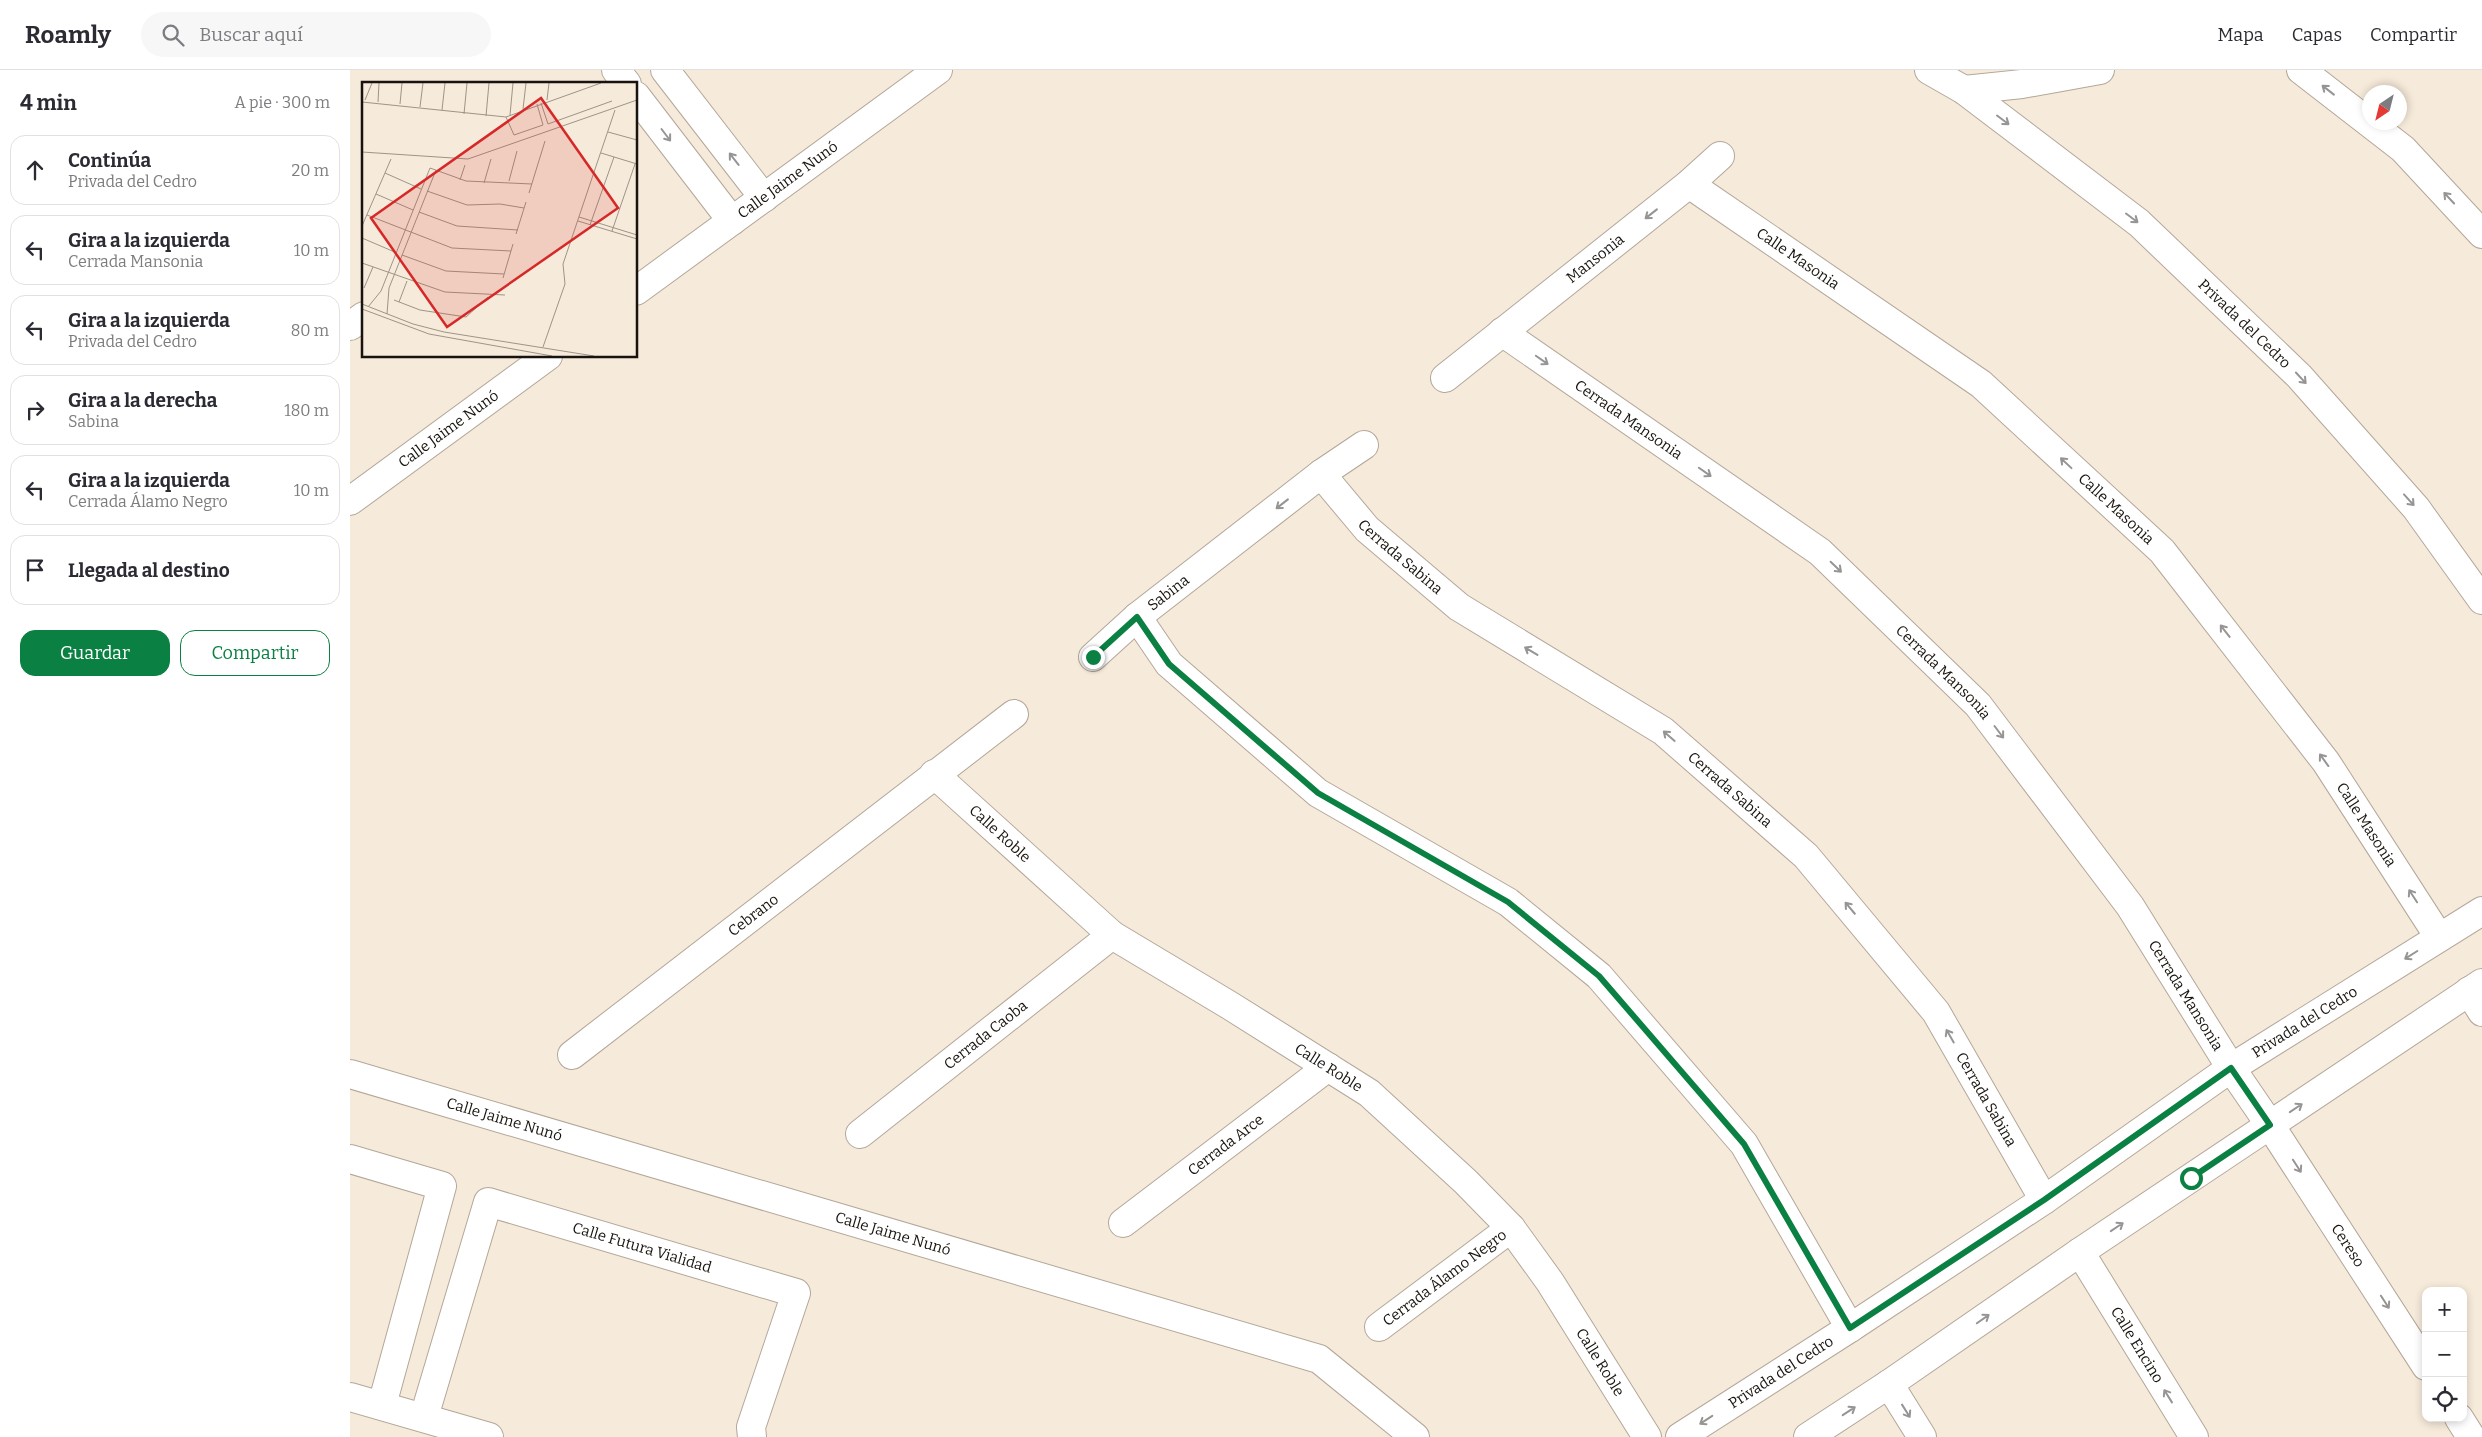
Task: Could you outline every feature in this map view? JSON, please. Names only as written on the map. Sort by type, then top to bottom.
[{"type":"street","points":[[616,70],[625,82]]},
{"type":"street","points":[[665,70],[764,198]]},
{"type":"street","name":"Calle Jaime Nunó","points":[[638,290],[938,70]]},
{"type":"street","name":"Privada del Cedro","points":[[1929,70],[1964,90],[2139,223],[2299,376],[2416,508],[2482,600]]},
{"type":"street","points":[[1964,90],[2022,84],[2100,70]]},
{"type":"street","points":[[2301,70],[2403,150],[2482,234]]},
{"type":"street","points":[[682,92],[640,110],[732,221]]},
{"type":"street","points":[[1689,184],[1720,156]]},
{"type":"street","name":"Mansonia","points":[[1502,332],[1689,184]]},
{"type":"street","name":"Calle Masonia","points":[[1689,184],[1981,384],[2162,551],[2326,762],[2439,937]]},
{"type":"street","points":[[350,326],[362,317]]},
{"type":"street","points":[[1445,378],[1502,332]]},
{"type":"street","name":"Cerrada Mansonia","points":[[1502,332],[1820,552],[1978,705],[2130,906],[2231,1068],[2270,1125]]},
{"type":"street","name":"Calle Jaime Nunó","points":[[350,502],[545,358]]},
{"type":"street","points":[[1320,474],[1364,446]]},
{"type":"street","name":"Sabina","points":[[1320,474],[1137,617],[1169,664],[1318,793],[1508,902],[1599,976],[1744,1144],[1850,1328]]},
{"type":"street","name":"Cerrada Sabina","points":[[1320,474],[1367,529],[1459,607],[1663,731],[1806,856],[1936,1012],[2044,1200]]},
{"type":"street","points":[[1093,657],[1137,617]]},
{"type":"street","points":[[934,774],[1014,714]]},
{"type":"street","name":"Calle Roble","points":[[934,774],[1112,935],[1328,1066],[1369,1093],[1466,1182],[1511,1228],[1550,1282],[1647,1437]]},
{"type":"street","name":"Cebrano","points":[[572,1055],[934,774]]},
{"type":"street","name":"Privada del Cedro","points":[[1680,1437],[2044,1200],[2231,1068],[2482,911]]},
{"type":"street","name":"Cerrada Caoba","points":[[860,1134],[1112,935]]},
{"type":"street","points":[[1808,1437],[2270,1125],[2478,995]]},
{"type":"street","name":"Cerrada Arce","points":[[1123,1224],[1328,1066]]},
{"type":"street","name":"Calle Jaime Nunó","points":[[350,1074],[1319,1359],[1415,1437]]},
{"type":"street","name":"Cereso","points":[[2270,1125],[2422,1360]]},
{"type":"street","points":[[350,1159],[442,1186],[382,1405]]},
{"type":"street","name":"Calle Futura Vialidad","points":[[424,1418],[488,1202],[796,1293],[751,1426],[752,1437]]},
{"type":"street","name":"Cerrada Álamo Negro","points":[[1379,1327],[1511,1228]]},
{"type":"street","name":"Calle Encino","points":[[2080,1252],[2194,1437]]},
{"type":"street","points":[[1889,1384],[1922,1437]]},
{"type":"street","points":[[350,1397],[489,1437]]},
{"type":"street","points":[[2462,1422],[2471,1437]]},
{"type":"route","points":[[1093,657],[1137,617],[1169,664],[1318,793],[1508,902],[1599,976],[1744,1144],[1850,1328],[2044,1200],[2231,1068],[2270,1125],[2191,1178]]}]
